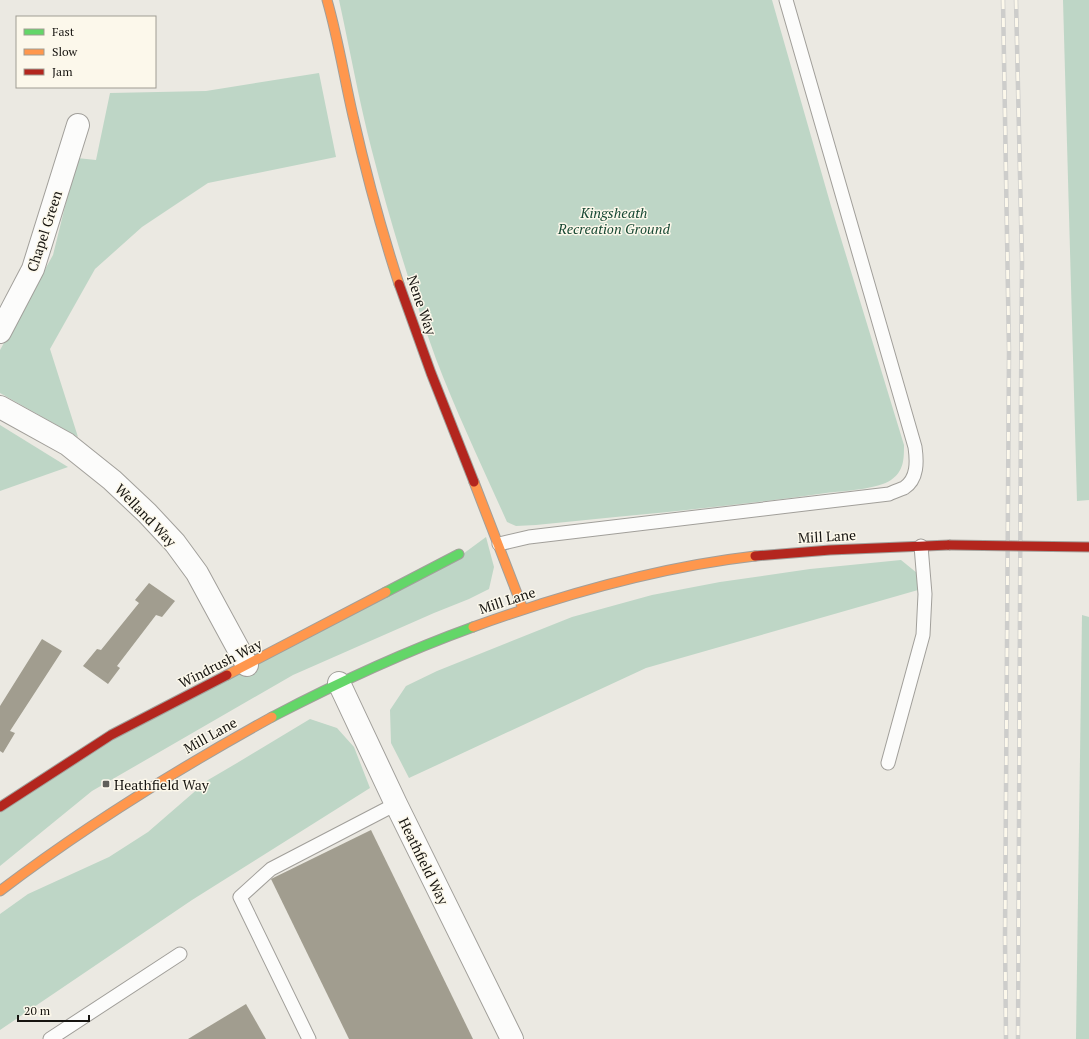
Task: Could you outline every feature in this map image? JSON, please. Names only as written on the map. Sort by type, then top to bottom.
[{"type":"street","name":"Nene Way","points":[[328,0],[346,90],[386,241],[402,293],[427,362],[523,609]]},
{"type":"street","name":"Chapel Green","points":[[0,332],[33,269],[78,125]]},
{"type":"street","name":"Welland Way","points":[[0,407],[67,444],[112,480],[148,513],[175,543],[197,573],[247,664]]},
{"type":"street","name":"Mill Lane","points":[[0,891],[101,818],[189,763],[273,716],[339,683],[434,641],[523,609],[646,575],[710,562],[775,553],[949,545],[1089,547]]},
{"type":"street","name":"Windrush Way","points":[[0,807],[111,735],[459,554]]},
{"type":"street","name":"Heathfield Way","points":[[339,683],[396,804],[512,1039]]},
{"type":"lane","points":[[499,544],[529,537],[889,494],[904,487],[913,477],[917,462],[915,447],[786,0]]},
{"type":"lane","points":[[888,763],[923,635],[925,594],[921,546]]},
{"type":"lane","points":[[309,1039],[240,898],[271,869],[396,804]]},
{"type":"lane","points":[[50,1039],[180,954]]},
{"type":"green space","name":"Kingsheath Recreation Ground","points":[[339,0],[772,0],[831,206],[904,445],[903,460],[899,473],[891,480],[870,488],[718,507],[536,525],[516,526],[507,522],[444,380],[410,281],[372,151]]},
{"type":"green space","points":[[1063,0],[1089,0],[1089,500],[1077,501]]},
{"type":"green space","points":[[319,73],[336,157],[208,183],[142,227],[95,269],[50,349],[78,437],[0,393],[0,350],[53,255],[77,158],[96,160],[110,93],[206,91]]},
{"type":"green space","points":[[0,425],[68,467],[0,491]]},
{"type":"green space","points":[[486,537],[494,567],[489,589],[293,675],[92,791],[0,866],[0,813],[116,737],[452,562]]},
{"type":"green space","points":[[901,560],[917,573],[918,590],[646,668],[409,778],[391,743],[390,710],[406,686],[437,671],[572,617],[652,595],[720,582],[810,569]]},
{"type":"green space","points":[[1082,615],[1089,617],[1089,1039],[1076,1039]]},
{"type":"green space","points":[[310,719],[337,728],[354,747],[370,788],[192,900],[0,1030],[0,914],[28,894],[109,857],[148,832],[208,780]]},
{"type":"building","points":[[149,583],[175,601],[162,617],[156,615],[117,666],[120,668],[108,684],[83,666],[97,649],[101,650],[139,603],[135,600]]},
{"type":"building","points":[[42,639],[62,651],[10,731],[15,733],[3,753],[0,751],[0,706]]},
{"type":"building","points":[[371,830],[473,1039],[349,1039],[271,879]]},
{"type":"building","points":[[246,1004],[266,1039],[188,1039]]},
{"type":"railway","points":[[1003,0],[1009,352],[1005,938],[1006,1039]]},
{"type":"railway","points":[[1016,0],[1022,262],[1018,1039]]},
{"type":"traffic: fast","points":[[386,592],[459,554]]},
{"type":"traffic: fast","points":[[272,717],[371,669],[473,627]]},
{"type":"traffic: slow","points":[[327,0],[363,159],[399,284]]},
{"type":"traffic: slow","points":[[474,482],[523,609]]},
{"type":"traffic: slow","points":[[473,627],[612,583],[683,567],[755,556]]},
{"type":"traffic: slow","points":[[227,675],[386,592]]},
{"type":"traffic: slow","points":[[0,891],[99,820],[201,757],[272,717]]},
{"type":"traffic: jam","points":[[399,284],[431,373],[474,482]]},
{"type":"traffic: jam","points":[[755,556],[830,550],[949,545]]},
{"type":"traffic: jam","points":[[949,545],[1089,547]]},
{"type":"traffic: jam","points":[[0,807],[111,735],[227,675]]},
{"type":"place","name":"Heathfield Way","points":[[106,784]]}]
